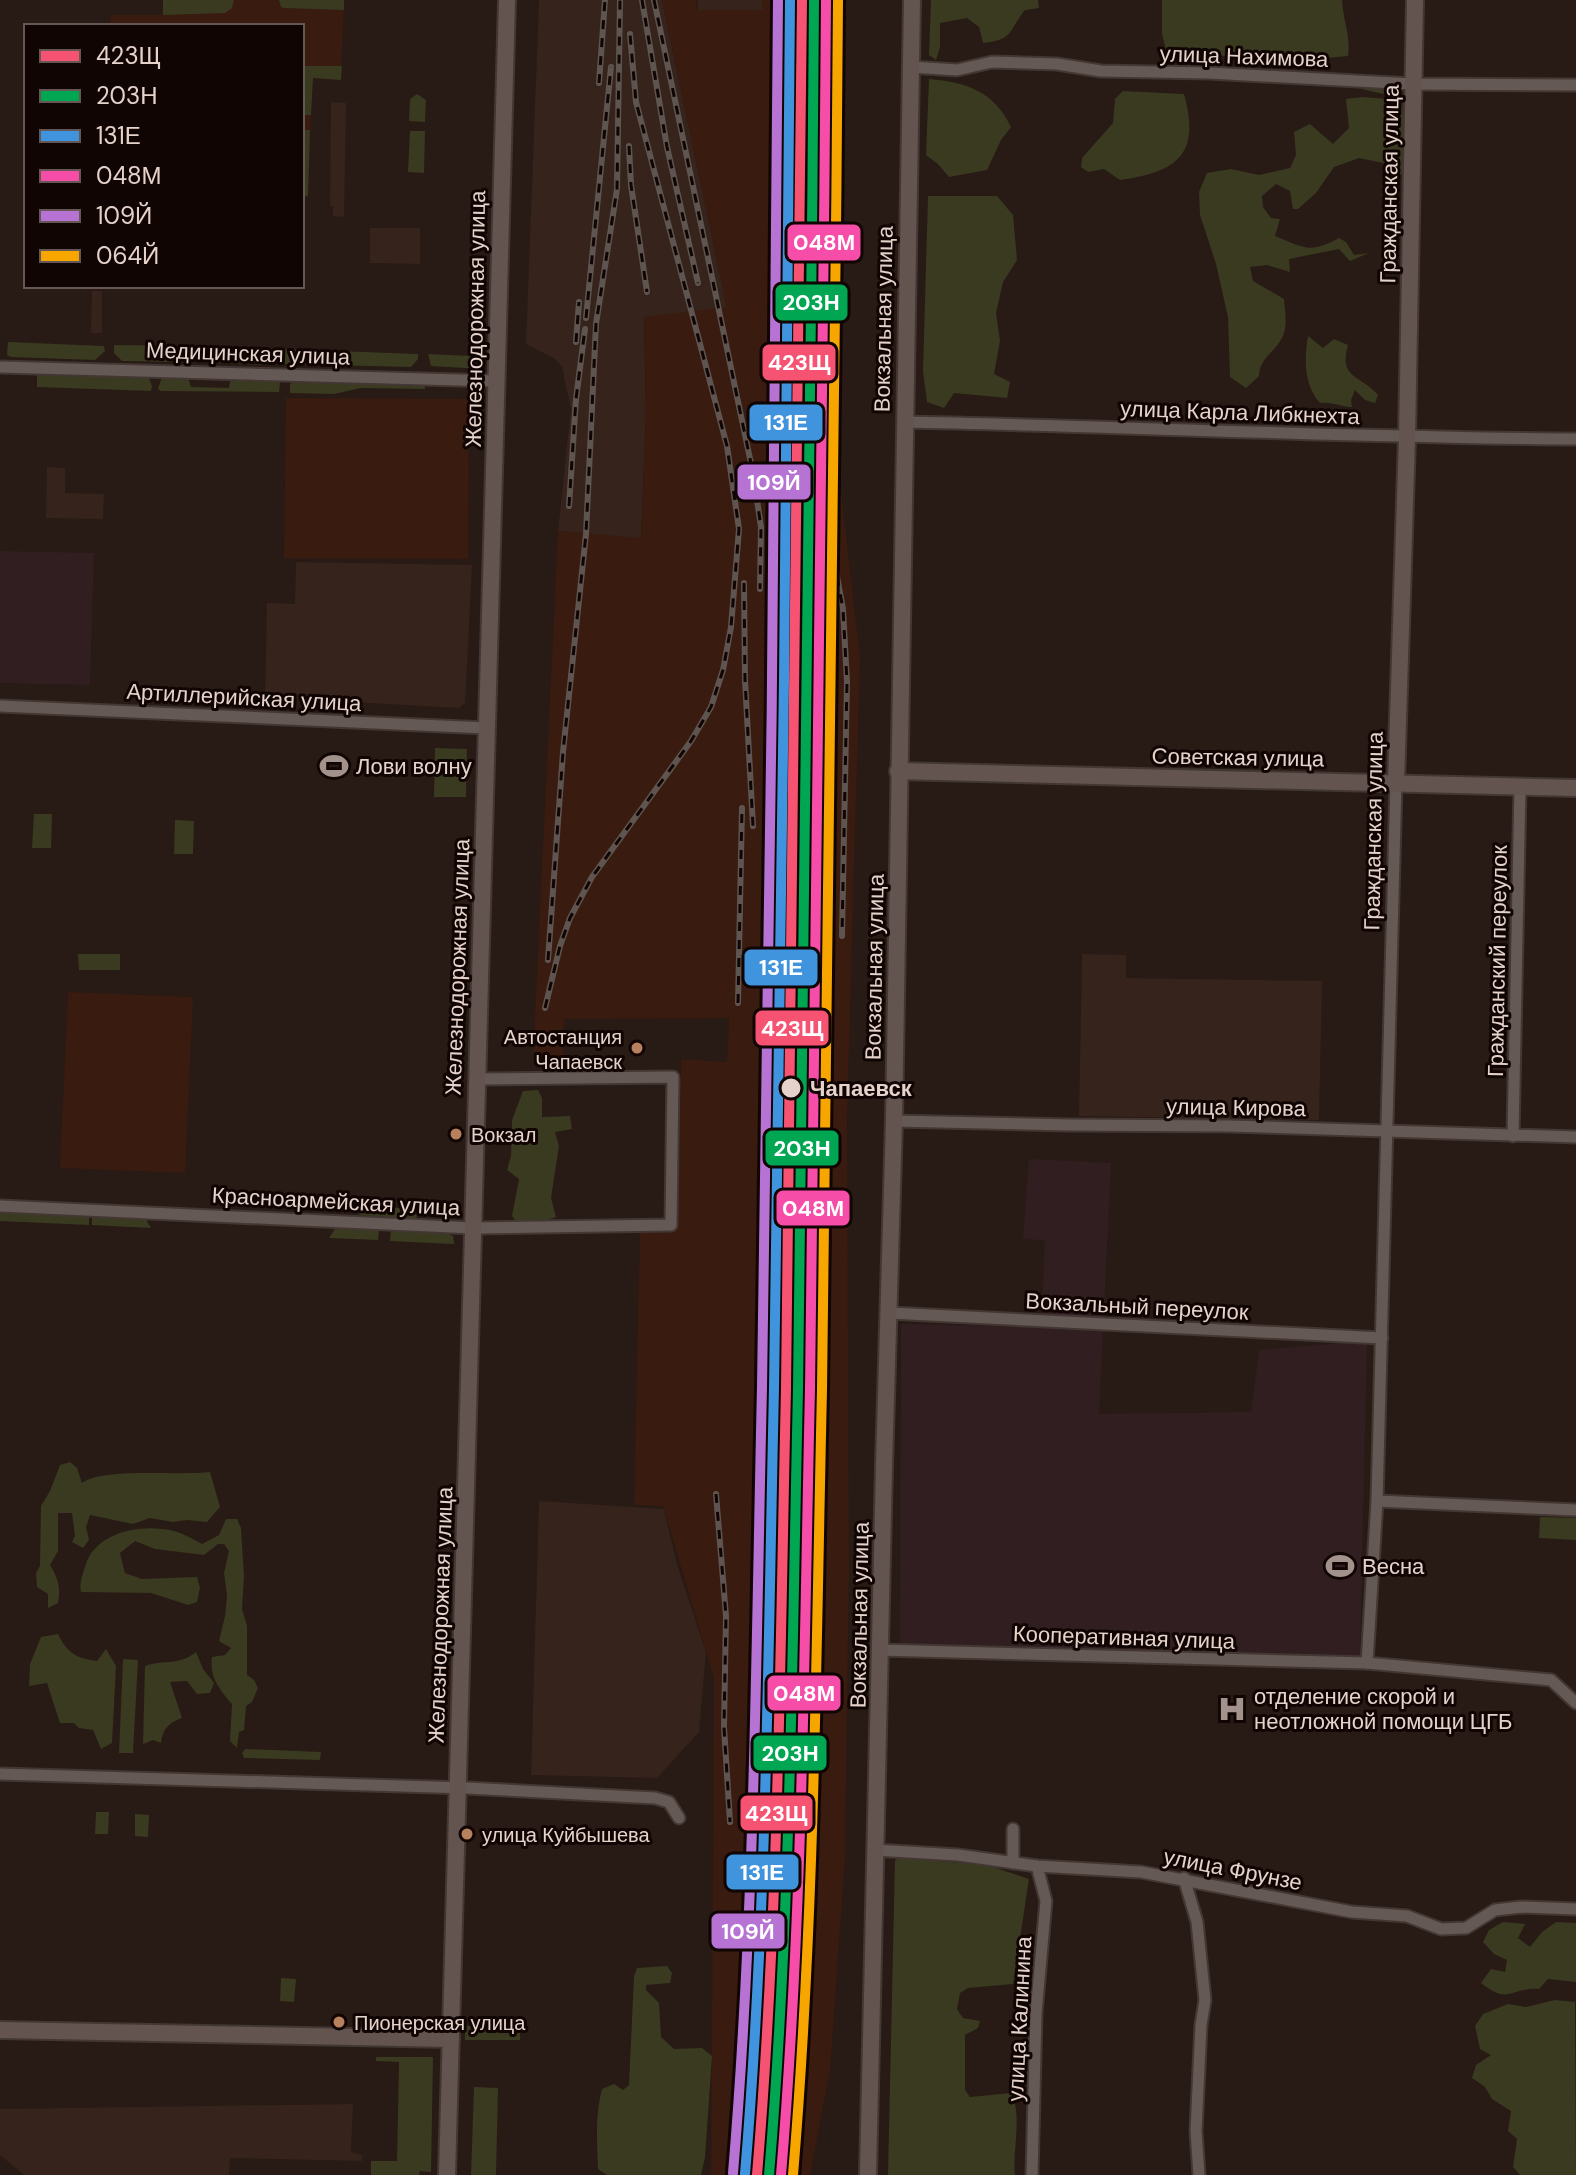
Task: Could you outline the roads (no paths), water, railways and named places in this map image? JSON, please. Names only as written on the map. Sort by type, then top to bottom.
[{"type":"street","name":"Железнодорожная улица","points":[[447,2175],[507,0]]},
{"type":"street","name":"Вокзальная улица","points":[[868,2175],[894,1121],[912,0]]},
{"type":"street","name":"Гражданская улица","points":[[1367,1663],[1377,1501],[1382,1338],[1407,438],[1415,0]]},
{"type":"street","name":"улица Нахимова","points":[[911,67],[957,70],[992,62],[1057,64],[1101,71],[1209,73],[1413,84],[1576,85]]},
{"type":"street","name":"Медицинская улица","points":[[0,367],[495,381]]},
{"type":"street","name":"улица Карла Либкнехта","points":[[903,422],[1407,438],[1576,439]]},
{"type":"street","name":"Артиллерийская улица","points":[[0,706],[486,728]]},
{"type":"street","name":"Советская улица","points":[[898,771],[1576,788]]},
{"type":"street","name":"Гражданский переулок","points":[[1513,1136],[1520,786]]},
{"type":"street","name":"Красноармейская улица","points":[[0,1206],[473,1228],[671,1225],[673,1077],[476,1079]]},
{"type":"street","name":"улица Кирова","points":[[894,1121],[1229,1126],[1576,1137]]},
{"type":"street","name":"Вокзальный переулок","points":[[890,1313],[1382,1338]]},
{"type":"street","points":[[1377,1501],[1576,1510]]},
{"type":"street","name":"Кооперативная улица","points":[[880,1650],[1367,1663],[1551,1680],[1576,1703]]},
{"type":"street","points":[[0,1774],[458,1788],[655,1798],[669,1802],[679,1818]]},
{"type":"street","points":[[1013,1829],[1013,1863]]},
{"type":"street","name":"улица Фрунзе","points":[[875,1850],[958,1855],[1037,1866],[1141,1872],[1184,1878],[1352,1912],[1407,1916],[1441,1929],[1466,1928],[1495,1910],[1521,1907],[1576,1909]]},
{"type":"street","name":"улица Калинина","points":[[1032,2175],[1036,2013],[1046,1901],[1037,1866]]},
{"type":"street","points":[[1184,1878],[1197,1922],[1205,2000],[1196,2131],[1199,2175]]},
{"type":"street","points":[[0,2030],[451,2039]]},
{"type":"railway","points":[[599,83],[605,0]]},
{"type":"railway","points":[[548,960],[563,752],[586,534],[596,324],[617,189],[620,0]]},
{"type":"railway","points":[[642,0],[667,147],[698,283]]},
{"type":"railway","points":[[654,0],[753,473],[761,527],[760,589]]},
{"type":"railway","points":[[809,413],[810,25]]},
{"type":"railway","points":[[545,1008],[570,918],[592,877],[691,741],[711,707],[723,670],[731,627],[739,529],[727,446],[636,102],[630,34]]},
{"type":"railway","points":[[773,388],[781,41]]},
{"type":"railway","points":[[586,318],[611,67]]},
{"type":"railway","points":[[629,146],[631,185],[647,292]]},
{"type":"railway","points":[[576,342],[579,302]]},
{"type":"railway","points":[[569,506],[576,399],[585,329]]},
{"type":"railway","points":[[811,435],[843,609],[847,682],[842,936]]},
{"type":"railway","points":[[744,583],[745,680],[753,826]]},
{"type":"railway","points":[[738,1003],[742,808]]},
{"type":"railway","points":[[716,1494],[726,1616],[724,1727],[730,1822]]},
{"type":"place","name":"Лови волну","points":[[334,766]]},
{"type":"place","name":"Автостанция Чапаевск","points":[[637,1048]]},
{"type":"place","name":"Чапаевск","points":[[791,1088]]},
{"type":"place","name":"Вокзал","points":[[456,1134]]},
{"type":"place","name":"Весна","points":[[1340,1566]]},
{"type":"place","name":"отделение скорой и неотложной помощи ЦГБ","points":[[1232,1709]]},
{"type":"place","name":"улица Куйбышева","points":[[467,1834]]},
{"type":"place","name":"Пионерская улица","points":[[339,2022]]}]
